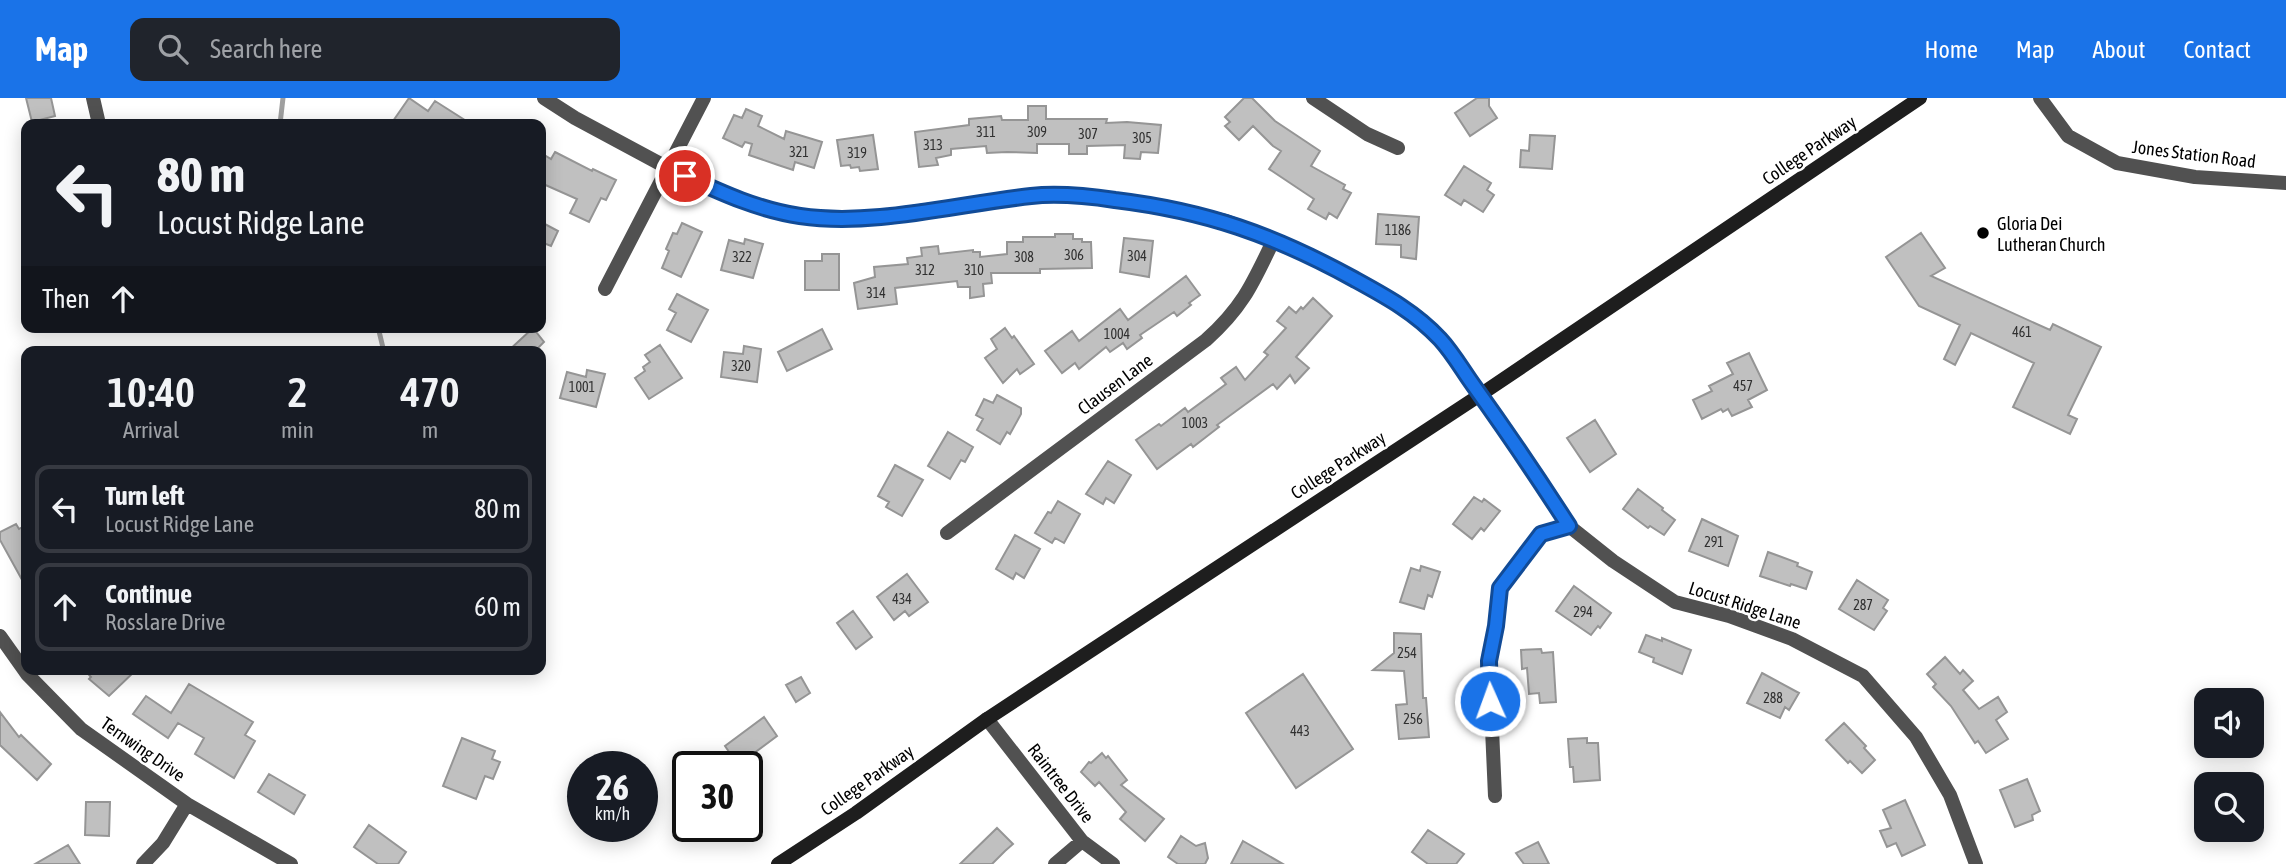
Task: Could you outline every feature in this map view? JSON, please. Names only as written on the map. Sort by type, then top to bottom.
[{"type":"main road","name":"College Parkway","points":[[778,864],[856,813],[987,719],[1480,395],[1920,98]]},
{"type":"street","points":[[93,98],[98,119]]},
{"type":"street","name":"Locust Ridge Lane","points":[[544,98],[575,118],[668,168],[721,193],[760,207],[801,216],[862,219],[1034,195],[1089,197],[1163,206],[1226,222],[1274,239],[1333,267],[1417,316],[1442,341],[1569,526],[1613,561],[1675,603],[1729,617],[1792,639],[1864,676],[1916,737],[1950,795],[1976,864]]},
{"type":"street","points":[[605,289],[704,98]]},
{"type":"street","points":[[1313,98],[1367,134],[1398,148]]},
{"type":"street","name":"Jones Station Road","points":[[2040,98],[2068,136],[2117,163],[2195,177],[2286,183]]},
{"type":"street","name":"Clausen Lane","points":[[947,533],[1206,340],[1226,321],[1250,290],[1274,239]]},
{"type":"street","points":[[1495,796],[1489,661],[1500,588],[1541,534],[1569,526]]},
{"type":"street","name":"Ternwing Drive","points":[[0,636],[21,666]]},
{"type":"street","name":"Ternwing Drive","points":[[28,675],[81,729],[187,804],[291,864]]},
{"type":"street","name":"Raintree Drive","points":[[987,719],[1082,841],[1113,864]]},
{"type":"street","points":[[143,864],[163,843],[187,804]]},
{"type":"street","points":[[1055,864],[1082,841]]},
{"type":"building","points":[[26,98],[51,98],[55,116],[31,119]]},
{"type":"building","points":[[409,98],[428,111],[435,101],[463,119],[394,119]]},
{"type":"building","points":[[1244,98],[1252,98],[1275,121],[1320,151],[1311,166],[1345,185],[1343,189],[1351,193],[1337,218],[1329,213],[1326,219],[1308,209],[1314,199],[1269,169],[1281,151],[1253,126],[1239,140],[1225,126],[1230,122],[1225,117]]},
{"type":"building","points":[[1477,98],[1489,98],[1489,106],[1497,118],[1470,136],[1455,113]]},
{"type":"building","points":[[1028,106],[1046,106],[1046,119],[1107,119],[1106,123],[1161,125],[1158,153],[1141,152],[1140,159],[1124,158],[1125,145],[1087,146],[1087,154],[1069,154],[1069,144],[1037,144],[1037,153],[987,153],[986,146],[951,149],[951,155],[936,158],[938,165],[919,167],[915,132],[969,125],[969,119],[1001,116],[1002,120],[1028,120]]},
{"type":"building","points":[[746,109],[762,116],[758,126],[784,139],[786,131],[822,142],[814,168],[795,162],[793,170],[749,155],[752,144],[745,142],[742,147],[723,138],[734,115],[742,118]]},
{"type":"building","points":[[873,135],[878,169],[860,171],[859,167],[841,166],[837,140]]},
{"type":"building","points":[[1530,135],[1555,136],[1552,169],[1520,167],[1521,150],[1529,151]]},
{"type":"building","points":[[555,152],[616,180],[606,200],[601,198],[589,222],[570,213],[577,199],[546,185],[546,156],[551,159]]},
{"type":"building","points":[[1464,166],[1491,183],[1487,190],[1494,195],[1483,212],[1464,200],[1461,205],[1445,195]]},
{"type":"building","points":[[1378,214],[1419,217],[1416,259],[1401,257],[1401,245],[1376,244]]},
{"type":"building","points":[[682,223],[702,232],[681,277],[662,268],[673,233],[677,234]]},
{"type":"building","points":[[546,225],[558,231],[551,246],[546,244]]},
{"type":"building","points":[[1921,233],[1945,268],[1931,276],[2050,330],[2053,324],[2101,347],[2068,415],[2077,419],[2070,434],[2013,407],[2034,363],[1971,333],[1955,365],[1944,359],[1960,325],[1919,306],[1886,257]]},
{"type":"building","points":[[1055,234],[1073,234],[1073,239],[1091,242],[1092,268],[1040,269],[1040,273],[991,273],[992,283],[983,284],[984,296],[970,298],[970,287],[958,287],[957,281],[895,288],[897,304],[858,309],[854,283],[875,277],[874,267],[908,264],[907,258],[922,256],[921,248],[938,246],[939,254],[973,250],[980,252],[980,257],[1007,254],[1007,242],[1023,242],[1023,237],[1055,237]]},
{"type":"building","points":[[1124,238],[1153,241],[1149,277],[1120,272]]},
{"type":"building","points":[[745,239],[763,244],[753,278],[721,270],[729,240],[744,244]]},
{"type":"building","points":[[822,254],[839,254],[839,290],[805,290],[805,261],[822,261]]},
{"type":"building","points":[[1186,276],[1200,295],[1177,316],[1174,312],[1140,335],[1142,338],[1127,349],[1123,343],[1110,352],[1106,347],[1079,369],[1075,363],[1062,373],[1045,351],[1072,331],[1079,341],[1120,309],[1128,320]]},
{"type":"building","points":[[677,294],[708,310],[691,342],[667,330],[676,313],[669,309]]},
{"type":"building","points":[[1313,298],[1332,316],[1296,357],[1309,368],[1295,383],[1290,375],[1277,389],[1273,384],[1217,425],[1219,427],[1193,447],[1191,444],[1157,469],[1136,440],[1185,408],[1188,412],[1226,384],[1221,378],[1236,367],[1245,380],[1268,355],[1264,352],[1286,328],[1277,321],[1289,307],[1296,313]]},
{"type":"building","points":[[1005,328],[1034,364],[1020,374],[1017,369],[1003,383],[985,358],[997,349],[991,339]]},
{"type":"building","points":[[822,329],[832,349],[787,371],[778,352]]},
{"type":"building","points":[[528,333],[537,333],[544,342],[540,346],[514,346]]},
{"type":"building","points":[[660,345],[682,378],[649,399],[635,378],[645,371],[643,367],[650,362],[645,355]]},
{"type":"building","points":[[744,346],[761,349],[757,382],[721,377],[724,352],[743,354]]},
{"type":"building","points":[[1749,353],[1767,390],[1748,400],[1752,407],[1732,416],[1728,409],[1723,412],[1721,409],[1702,419],[1693,400],[1712,391],[1709,386],[1733,374],[1727,363]]},
{"type":"building","points":[[587,370],[605,374],[596,407],[560,398],[567,372],[586,377]]},
{"type":"building","points":[[997,395],[1021,408],[1021,414],[1010,434],[1007,432],[1000,444],[977,430],[983,419],[976,415],[984,399],[993,403]]},
{"type":"building","points":[[1595,420],[1616,454],[1590,472],[1567,438]]},
{"type":"building","points":[[948,432],[973,447],[965,462],[961,460],[950,479],[928,466]]},
{"type":"building","points":[[1108,461],[1131,475],[1114,503],[1106,498],[1103,504],[1086,494]]},
{"type":"building","points":[[895,465],[923,480],[902,516],[886,507],[889,502],[878,496]]},
{"type":"building","points":[[1638,489],[1675,520],[1664,535],[1650,526],[1648,528],[1623,509]]},
{"type":"building","points":[[1474,497],[1482,502],[1484,499],[1500,511],[1484,531],[1481,528],[1472,539],[1453,524]]},
{"type":"building","points":[[1058,501],[1080,514],[1064,543],[1055,538],[1052,543],[1035,533]]},
{"type":"building","points":[[1702,519],[1738,536],[1728,566],[1689,551]]},
{"type":"building","points":[[16,524],[19,529],[21,528],[21,578],[0,540],[0,532]]},
{"type":"building","points":[[1015,535],[1040,549],[1024,578],[1016,573],[1013,579],[996,569]]},
{"type":"building","points":[[1768,552],[1798,563],[1797,566],[1812,572],[1806,589],[1760,576]]},
{"type":"building","points":[[1421,566],[1440,572],[1432,597],[1428,595],[1424,609],[1400,602],[1411,568],[1420,571]]},
{"type":"building","points":[[907,574],[928,602],[909,616],[905,611],[894,620],[877,597]]},
{"type":"building","points":[[1857,580],[1888,600],[1883,608],[1887,611],[1874,630],[1839,609]]},
{"type":"building","points":[[1574,586],[1611,613],[1591,635],[1556,611]]},
{"type":"building","points":[[853,611],[872,637],[856,649],[837,623]]},
{"type":"building","points":[[1394,633],[1421,634],[1423,698],[1426,698],[1429,737],[1399,739],[1396,705],[1407,704],[1404,671],[1373,670],[1394,653]]},
{"type":"building","points":[[1646,635],[1662,641],[1662,638],[1691,650],[1682,674],[1653,662],[1654,658],[1639,652]]},
{"type":"building","points":[[1541,649],[1542,653],[1553,652],[1556,702],[1540,703],[1539,693],[1529,694],[1527,668],[1522,669],[1521,650]]},
{"type":"building","points":[[1945,657],[1960,674],[1963,670],[1973,681],[1963,690],[1979,709],[1998,697],[2007,712],[1996,720],[2008,739],[1986,753],[1978,741],[1975,743],[1951,706],[1933,687],[1936,684],[1927,674]]},
{"type":"building","points":[[1762,673],[1799,693],[1789,710],[1785,707],[1780,718],[1747,703]]},
{"type":"building","points":[[1303,674],[1353,749],[1296,788],[1246,713]]},
{"type":"building","points":[[89,675],[131,675],[109,696],[89,679]]},
{"type":"building","points":[[801,677],[810,693],[796,702],[786,685]]},
{"type":"building","points":[[189,684],[253,722],[245,735],[255,741],[234,778],[195,754],[204,738],[178,723],[168,738],[133,714],[146,696],[171,713]]},
{"type":"building","points":[[0,712],[19,737],[21,735],[51,764],[37,780],[0,745]]},
{"type":"building","points":[[764,717],[777,736],[757,751],[728,751],[725,746]]},
{"type":"building","points":[[1844,723],[1875,760],[1862,773],[1826,740]]},
{"type":"building","points":[[462,738],[495,751],[492,759],[500,762],[493,779],[485,776],[476,799],[443,786]]},
{"type":"building","points":[[1587,738],[1587,743],[1598,743],[1600,780],[1574,782],[1568,739]]},
{"type":"building","points":[[1102,753],[1106,758],[1108,756],[1127,780],[1121,785],[1164,819],[1145,841],[1120,819],[1126,812],[1099,782],[1095,786],[1081,772]]},
{"type":"building","points":[[269,774],[305,795],[294,814],[258,792]]},
{"type":"building","points":[[2027,779],[2040,811],[2032,815],[2033,820],[2015,827],[2000,790]]},
{"type":"building","points":[[1905,800],[1925,845],[1902,856],[1896,843],[1887,847],[1880,831],[1891,828],[1883,810]]},
{"type":"building","points":[[86,802],[110,802],[109,836],[85,835]]},
{"type":"building","points":[[369,825],[406,852],[398,864],[378,864],[354,847]]},
{"type":"building","points":[[997,828],[1013,844],[992,864],[960,864]]},
{"type":"building","points":[[1428,830],[1464,854],[1456,864],[1428,864],[1412,852]]},
{"type":"building","points":[[1181,836],[1196,846],[1205,843],[1208,858],[1205,864],[1178,864],[1168,857]]},
{"type":"building","points":[[1243,841],[1283,864],[1231,864]]},
{"type":"building","points":[[1538,842],[1549,864],[1524,864],[1516,853]]},
{"type":"building","points":[[68,845],[80,864],[35,864]]},
{"type":"waterway","points":[[281,119],[283,98]]},
{"type":"waterway","points":[[379,333],[383,346]]},
{"type":"place","name":"Gloria Dei Lutheran Church","points":[[1983,233]]},
{"type":"route","points":[[685,176],[760,207],[801,216],[862,219],[1034,195],[1089,197],[1163,206],[1226,222],[1274,239],[1333,267],[1417,316],[1442,341],[1569,526],[1541,534],[1500,588],[1489,661],[1490,701]]}]
